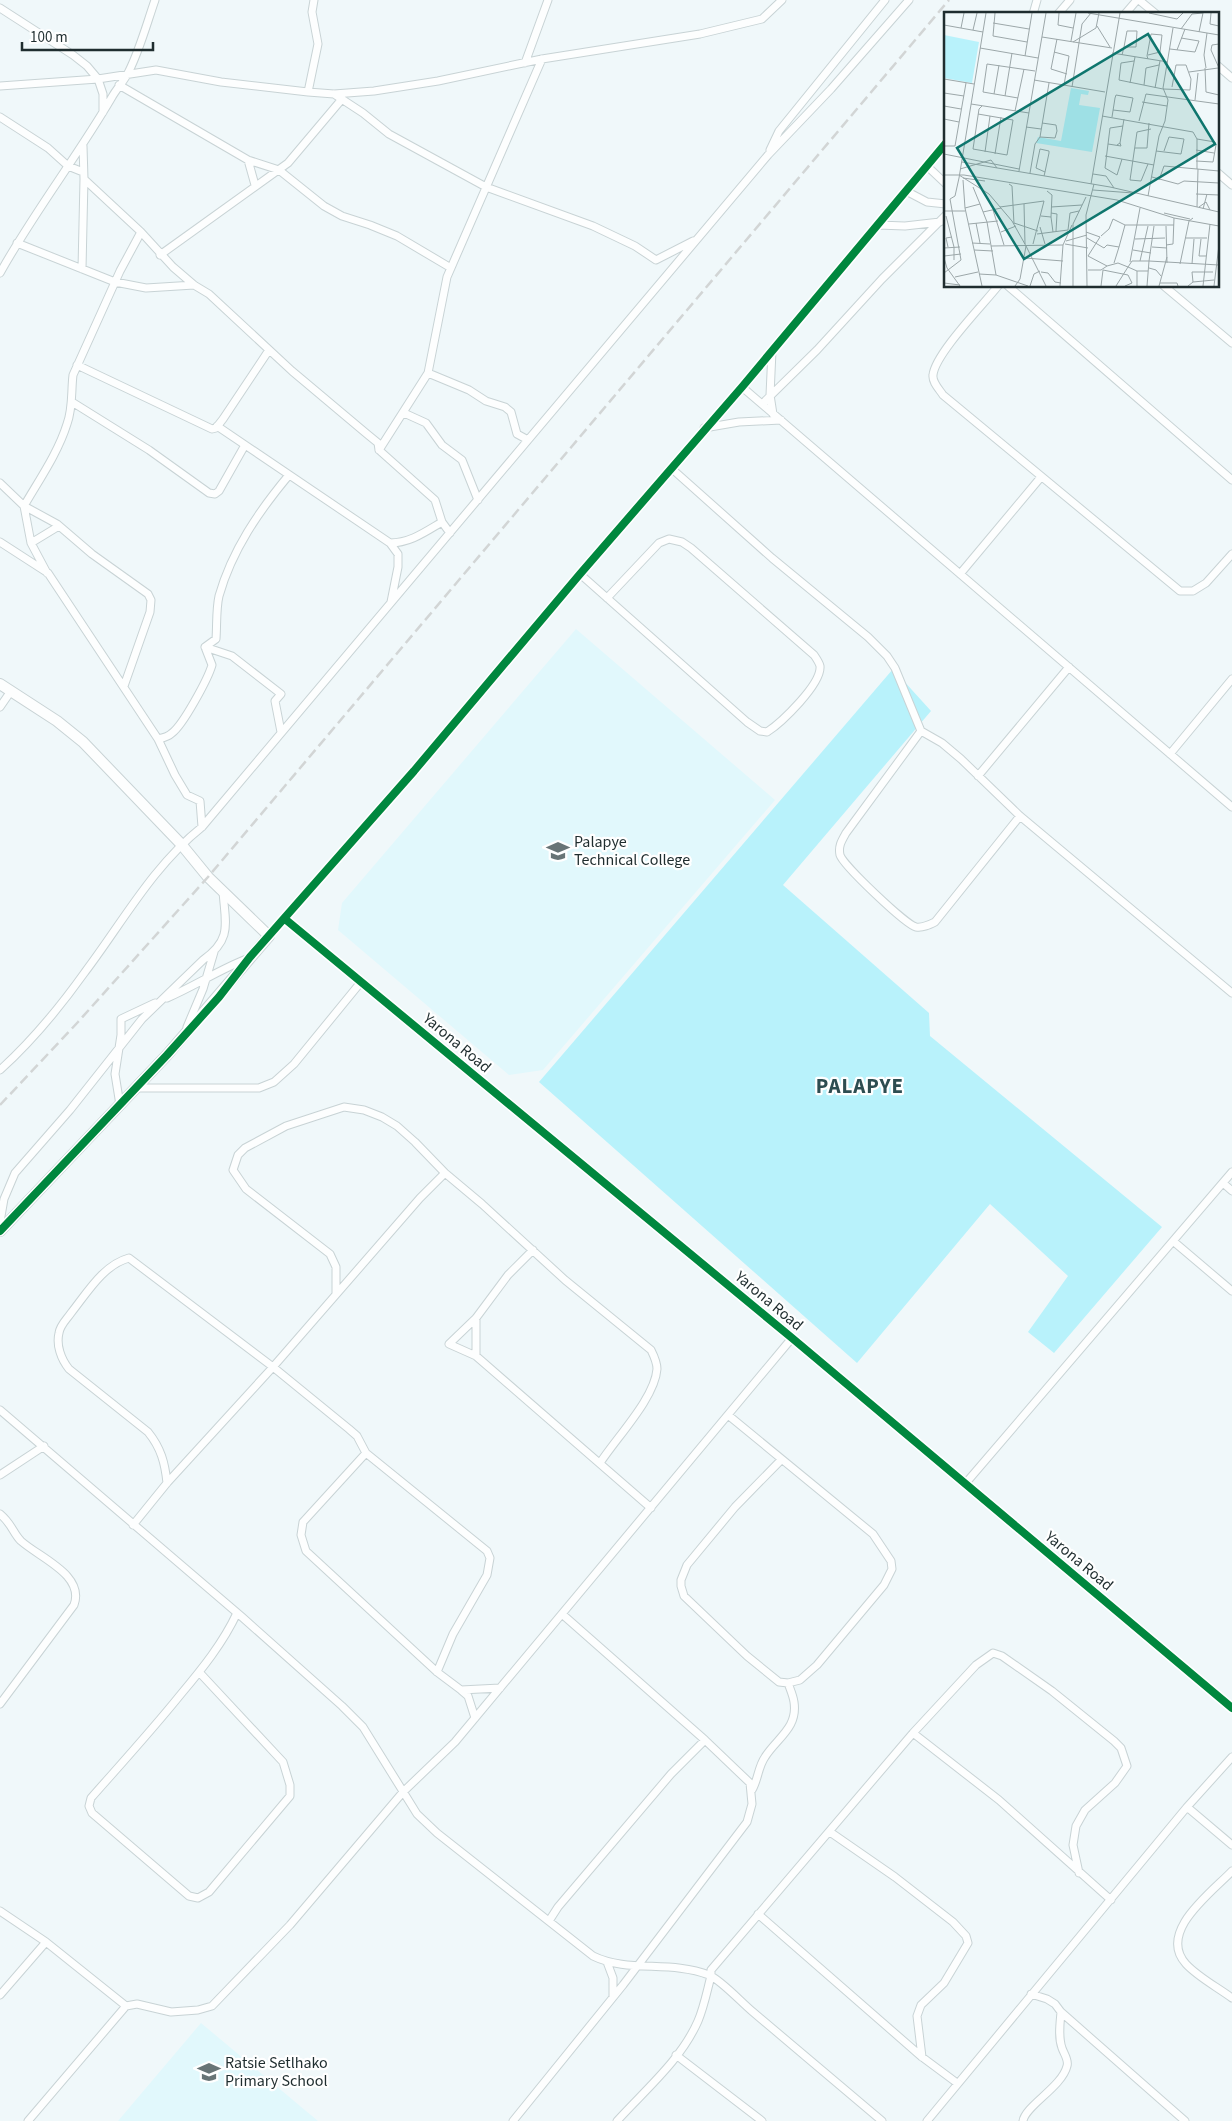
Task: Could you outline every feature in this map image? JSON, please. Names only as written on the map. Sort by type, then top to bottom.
[{"type":"street","points":[[0,273],[17,243],[83,146],[118,85],[128,73],[155,0]]},
{"type":"street","points":[[308,92],[318,44],[312,12],[314,0]]},
{"type":"street","points":[[525,63],[548,0]]},
{"type":"street","points":[[0,86],[98,79],[156,70],[221,82],[308,92],[334,94],[374,92],[438,81],[542,59],[700,34],[762,19],[782,0]]},
{"type":"street","points":[[768,155],[779,131],[884,0]]},
{"type":"street","points":[[0,1070],[20,1052],[85,973],[127,911],[181,844],[202,827],[768,155],[910,0]]},
{"type":"street","points":[[1060,12],[1070,0]]},
{"type":"street","points":[[1127,12],[1138,0],[1153,12]]},
{"type":"street","points":[[0,10],[73,55],[87,66],[98,79],[103,94],[103,112]]},
{"type":"street","points":[[379,450],[428,373],[447,277],[542,59]]},
{"type":"street","points":[[1220,68],[1232,78]]},
{"type":"street","points":[[118,85],[248,160],[279,170],[324,206],[342,216],[397,236],[451,268]]},
{"type":"street","points":[[334,94],[389,134],[486,187],[593,226],[635,246],[656,260],[698,239]]},
{"type":"street","points":[[805,98],[809,112]]},
{"type":"street","points":[[160,255],[255,185],[279,170],[299,152],[342,100]]},
{"type":"street","points":[[0,117],[48,148],[68,166],[84,176],[142,232],[160,255],[194,285],[209,294],[269,350],[378,443],[379,450],[434,500],[442,522],[450,533]]},
{"type":"street","points":[[0,1231],[183,1037],[250,957],[414,770],[704,428],[742,387],[944,145]]},
{"type":"street","points":[[82,269],[83,146]]},
{"type":"street","points":[[248,160],[255,185]]},
{"type":"street","points":[[927,166],[944,182]]},
{"type":"street","points":[[1220,175],[1232,185]]},
{"type":"street","points":[[906,191],[927,202],[944,204]]},
{"type":"street","points":[[878,224],[905,226],[942,221]]},
{"type":"street","points":[[762,404],[817,350],[882,279],[942,221]]},
{"type":"street","points":[[142,232],[115,282],[73,375],[72,402],[67,425],[46,468],[24,506],[31,543],[48,573],[158,739],[175,776],[187,795],[200,801],[202,827]]},
{"type":"street","points":[[17,243],[115,282],[146,288],[194,285]]},
{"type":"street","points":[[996,288],[939,358],[933,376],[936,385],[943,395],[1041,478],[1180,591],[1193,591],[1206,583],[1232,554]]},
{"type":"street","points":[[1010,288],[1232,480]]},
{"type":"street","points":[[1166,288],[1232,343]]},
{"type":"street","points":[[77,365],[212,429],[223,419],[269,350]]},
{"type":"street","points":[[772,351],[770,395],[773,414]]},
{"type":"street","points":[[428,373],[469,390],[486,401],[505,407],[511,412],[517,434],[528,440]]},
{"type":"street","points":[[742,387],[1232,807]]},
{"type":"street","points":[[72,402],[149,450],[209,493],[215,494],[218,491],[245,445]]},
{"type":"street","points":[[404,413],[426,424],[442,445],[462,460],[478,500]]},
{"type":"street","points":[[704,428],[739,422],[781,420]]},
{"type":"street","points":[[217,426],[390,543],[398,554],[398,567],[391,602]]},
{"type":"street","points":[[671,468],[772,558],[868,637],[887,656],[895,668],[921,731],[942,743],[962,759],[1020,816],[1232,992]]},
{"type":"street","points":[[205,647],[216,639],[219,597],[238,549],[260,510],[289,475]]},
{"type":"street","points":[[960,574],[1041,478]]},
{"type":"street","points":[[0,483],[24,506],[59,526],[124,578],[148,594],[152,606],[124,686]]},
{"type":"street","points":[[390,543],[407,540],[442,522]]},
{"type":"street","points":[[31,543],[59,526]]},
{"type":"street","points":[[580,574],[747,722],[760,731],[767,732],[784,719],[806,693],[818,675],[820,665],[814,655],[712,564],[682,542],[669,539],[659,543],[608,598]]},
{"type":"street","points":[[0,542],[48,573]]},
{"type":"street","points":[[205,647],[232,656],[281,694],[275,701],[281,732]]},
{"type":"street","points":[[158,739],[166,738],[179,726],[206,680],[212,665],[205,647]]},
{"type":"street","points":[[978,776],[1069,667]]},
{"type":"street","points":[[1170,754],[1232,679]]},
{"type":"street","points":[[0,684],[57,721],[83,742],[181,844],[222,890],[269,936]]},
{"type":"street","points":[[0,706],[11,691]]},
{"type":"street","points":[[921,731],[846,833],[839,848],[842,859],[882,900],[915,927],[924,927],[935,922],[1020,816]]},
{"type":"street","points":[[0,1222],[6,1192],[15,1173],[119,1051],[142,1019],[203,960],[214,952],[224,938],[227,925],[222,890]]},
{"type":"street","name":"Yarona Road","points":[[285,919],[792,1338],[1232,1708]]},
{"type":"street","points":[[183,1037],[207,978],[214,952]]},
{"type":"street","points":[[120,1105],[115,1074],[121,1034],[121,1019],[207,978],[215,972],[250,957]]},
{"type":"street","points":[[136,1088],[259,1088],[274,1082],[294,1064],[361,982]]},
{"type":"street","points":[[336,1293],[336,1267],[330,1254],[243,1186],[233,1170],[238,1155],[256,1141],[286,1126],[344,1107],[364,1110],[397,1126],[444,1173],[565,1280],[652,1350],[657,1367],[646,1400],[600,1463]]},
{"type":"street","points":[[965,1484],[1232,1172]]},
{"type":"street","points":[[133,1525],[167,1483],[273,1368],[336,1293],[444,1173]]},
{"type":"street","points":[[1223,1183],[1232,1191]]},
{"type":"street","points":[[1173,1241],[1232,1291]]},
{"type":"street","points":[[533,1250],[508,1275],[476,1318],[449,1344],[476,1356],[651,1508]]},
{"type":"street","points":[[167,1483],[162,1454],[156,1442],[148,1432],[69,1368],[64,1362],[58,1342],[59,1332],[92,1286],[121,1260],[132,1258],[358,1436],[366,1453],[487,1551],[490,1558],[487,1575],[452,1634],[437,1672]]},
{"type":"street","points":[[476,1318],[476,1356]]},
{"type":"street","points":[[28,2121],[126,2006],[137,2004],[171,2012],[198,2010],[212,2006],[290,1925],[403,1792],[455,1742],[792,1338]]},
{"type":"street","points":[[0,1410],[237,1613],[320,1686],[363,1727],[417,1814],[437,1833],[593,1956],[621,1966],[639,1964],[672,1967],[711,1976],[882,2121]]},
{"type":"street","points":[[728,1415],[780,1460],[873,1534],[888,1555],[892,1569],[884,1585],[817,1665],[800,1680],[788,1683],[779,1682],[748,1656],[684,1596],[681,1586],[681,1580],[687,1565],[735,1507],[780,1460]]},
{"type":"street","points":[[0,1475],[44,1446]]},
{"type":"street","points":[[366,1453],[303,1522],[301,1535],[306,1551],[437,1672],[468,1696],[475,1718]]},
{"type":"street","points":[[0,1514],[10,1522],[20,1540],[71,1578],[76,1588],[77,1597],[74,1605],[0,1704]]},
{"type":"street","points":[[199,1672],[283,1762],[290,1785],[290,1796],[209,1892],[198,1898],[190,1896],[92,1813],[89,1806],[90,1798],[149,1733],[199,1672],[228,1633],[237,1613]]},
{"type":"street","points":[[513,2121],[639,1964],[747,1822],[752,1804],[750,1783],[705,1740],[562,1614]]},
{"type":"street","points":[[617,2121],[691,2036],[699,2019],[711,1970],[913,1733],[976,1665],[993,1653],[1002,1656],[1052,1691],[1121,1748],[1128,1766],[1115,1783],[1085,1810],[1076,1826],[1074,1845],[1079,1873]]},
{"type":"street","points":[[752,1790],[763,1760],[772,1746],[783,1737],[795,1713],[794,1700],[788,1683]]},
{"type":"street","points":[[461,1690],[500,1688]]},
{"type":"street","points":[[913,1733],[999,1800],[1111,1900]]},
{"type":"street","points":[[548,1921],[671,1774],[705,1740]]},
{"type":"street","points":[[926,2121],[1187,1807],[1232,1757]]},
{"type":"street","points":[[1187,1807],[1232,1845]]},
{"type":"street","points":[[830,1832],[895,1877],[954,1922],[966,1936],[968,1944],[944,1982],[921,2005],[917,2016],[922,2057]]},
{"type":"street","points":[[1232,1872],[1187,1917],[1178,1931],[1176,1944],[1179,1955],[1187,1965],[1232,1998]]},
{"type":"street","points":[[0,1911],[46,1942],[126,2006]]},
{"type":"street","points":[[758,1914],[922,2057],[956,2083]]},
{"type":"street","points":[[0,1995],[46,1942]]},
{"type":"street","points":[[607,1962],[613,1978],[613,1997]]},
{"type":"street","points":[[1031,1994],[1054,2004],[1184,2121]]},
{"type":"street","points":[[1023,2121],[1029,2111],[1064,2075],[1068,2064],[1060,2037],[1061,2012]]},
{"type":"street","points":[[676,2055],[762,2121]]},
{"type":"shaded area","name":"Palapye Technical College","points":[[576,629],[775,800],[543,1070],[509,1075],[338,930],[342,903]]},
{"type":"shaded area","points":[[893,669],[931,711],[783,885],[929,1013],[930,1036],[1162,1227],[1054,1353],[1028,1332],[1068,1276],[990,1204],[857,1363],[539,1082]]},
{"type":"shaded area","name":"Ratsie Setlhako Primary School","points":[[201,2023],[318,2121],[118,2121]]},
{"type":"railway","points":[[0,1105],[78,1022],[208,877],[949,0]]},
{"type":"cycle path","points":[[0,1231],[167,1055],[219,997],[250,957],[414,771],[580,574],[742,387],[944,145]]},
{"type":"cycle path","points":[[285,919],[792,1338],[1232,1708]]},
{"type":"place","name":"Palapye Technical College","points":[[558,851]]},
{"type":"place","name":"Ratsie Setlhako Primary School","points":[[209,2072]]},
{"type":"district","name":"PALAPYE","points":[[860,1086]]}]
